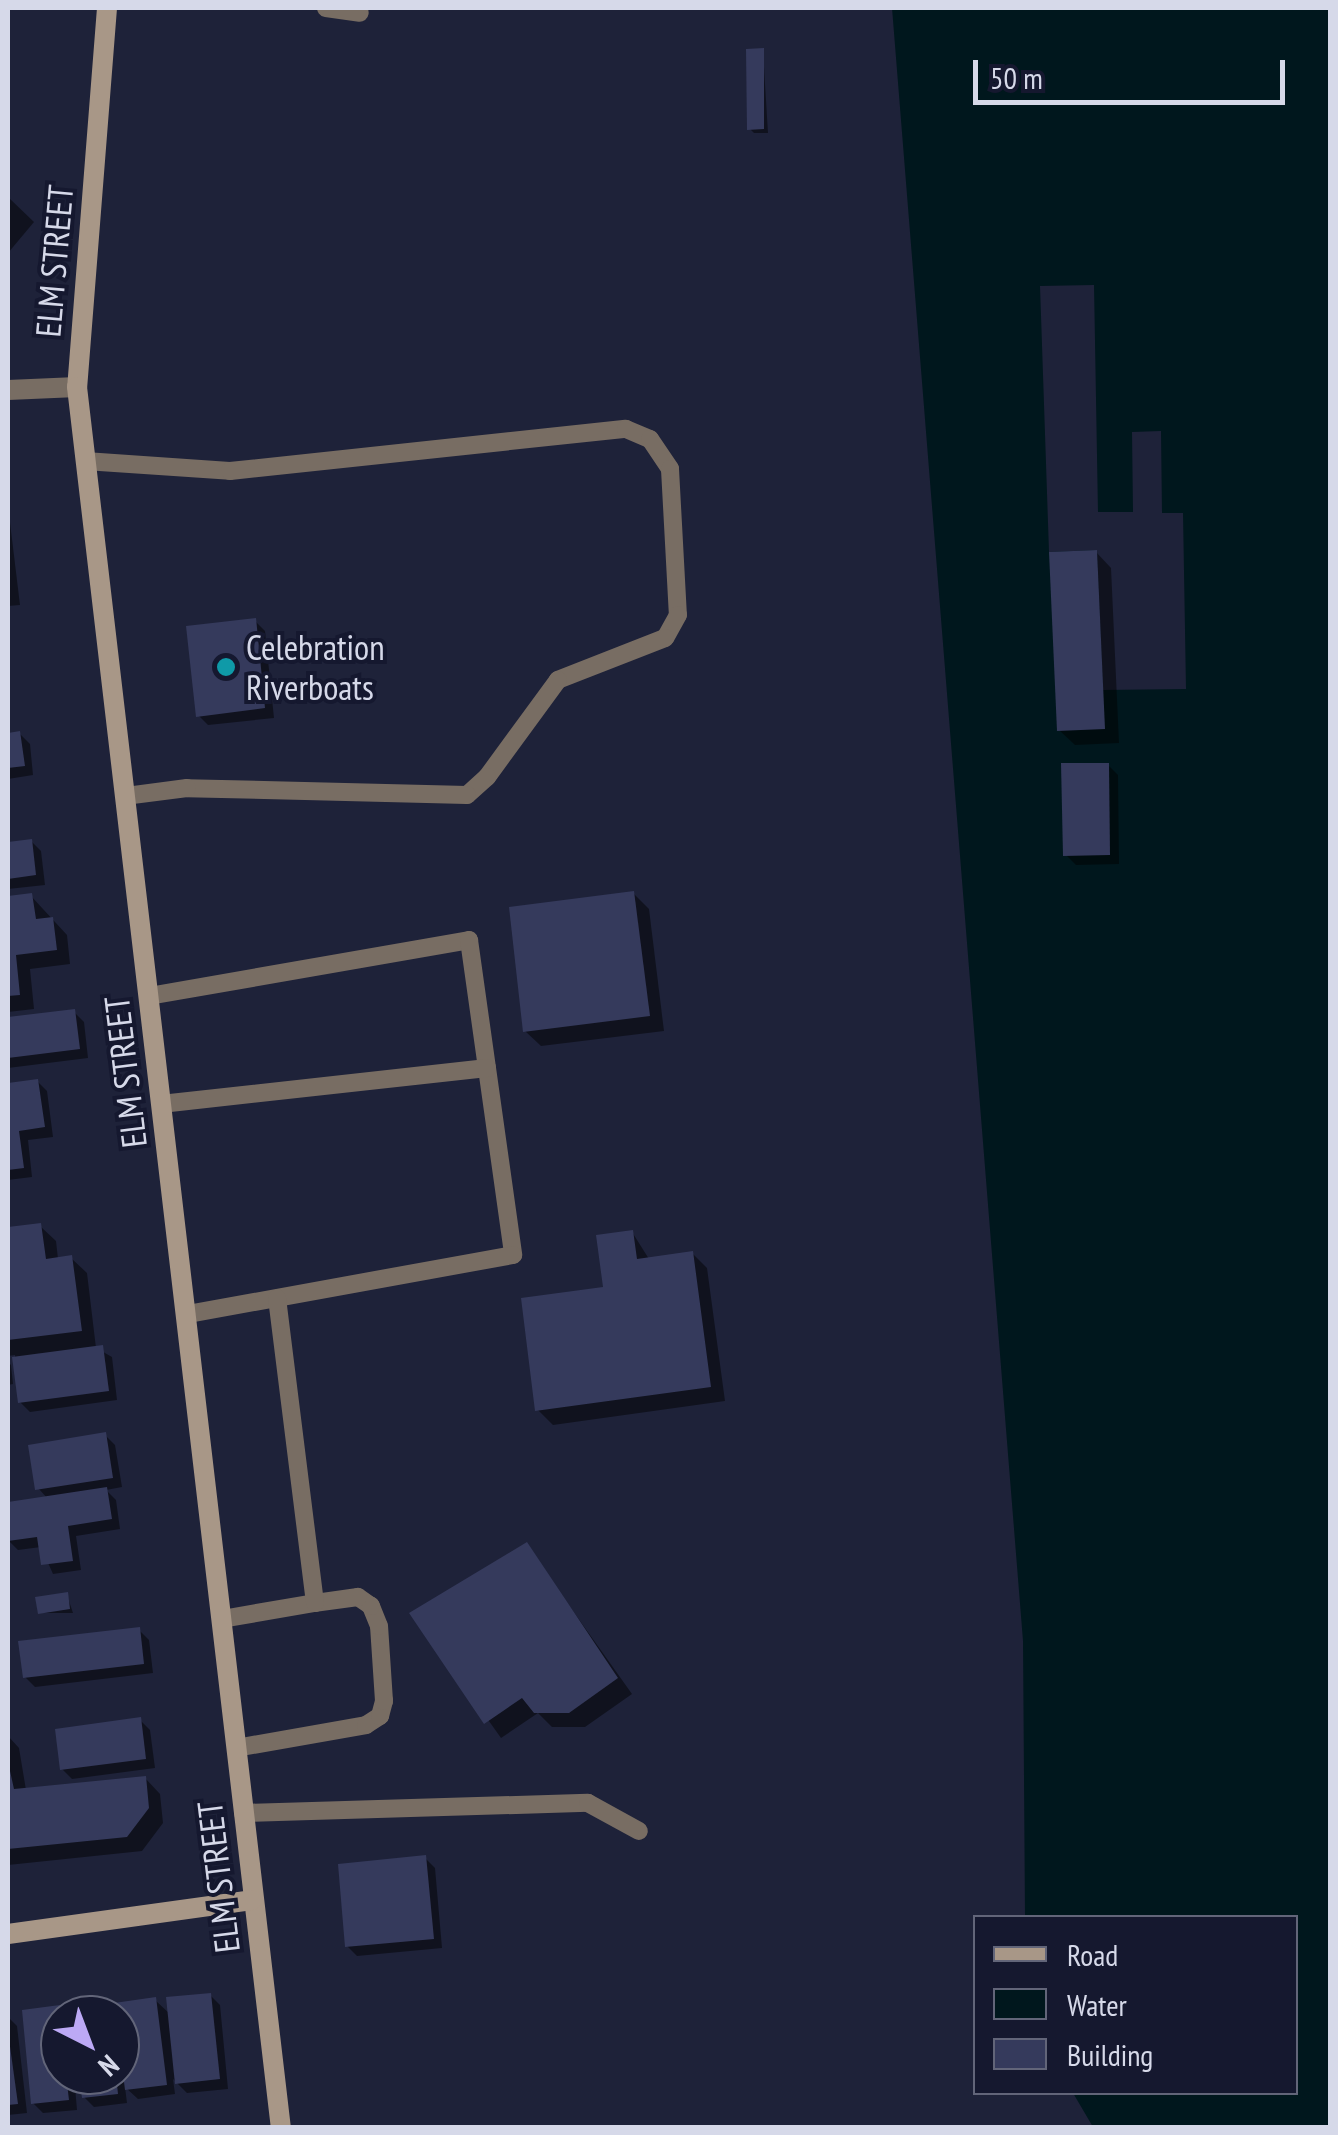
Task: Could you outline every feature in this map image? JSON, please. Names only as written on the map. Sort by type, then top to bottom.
[{"type":"main road","name":"ELM STREET","points":[[106,8],[76,387],[187,1314],[252,1900],[282,2128]]},
{"type":"main road","points":[[8,1934],[252,1900]]},
{"type":"street","points":[[8,390],[76,387]]},
{"type":"lane","points":[[326,8],[360,13]]},
{"type":"lane","points":[[85,460],[230,472],[626,429],[650,439],[670,469],[678,615],[665,638],[558,680],[487,778],[467,795],[186,788],[125,796]]},
{"type":"lane","points":[[149,996],[469,940],[513,1255],[187,1314]]},
{"type":"lane","points":[[162,1104],[487,1068]]},
{"type":"lane","points":[[277,1298],[315,1603]]},
{"type":"lane","points":[[222,1619],[358,1597],[371,1606],[379,1626],[380,1716],[366,1725],[236,1748]]},
{"type":"lane","points":[[243,1813],[588,1803],[639,1831]]},
{"type":"water","points":[[892,8],[1330,8],[1330,2127],[1093,2127],[1074,2095],[1298,2095],[1298,1915],[1025,1915],[1023,1641]]},
{"type":"pier","points":[[1094,285],[1098,512],[1133,512],[1132,432],[1161,431],[1162,513],[1183,513],[1186,689],[1103,690],[1097,550],[1049,552],[1040,286]]},
{"type":"building","points":[[764,48],[764,129],[747,130],[746,49]]},
{"type":"building","points":[[1097,550],[1105,729],[1057,731],[1049,552]]},
{"type":"building","name":"Celebration Riverboats","points":[[256,618],[265,708],[196,717],[186,626]]},
{"type":"building","points":[[20,731],[25,766],[8,768],[8,733]]},
{"type":"building","points":[[1061,763],[1109,763],[1110,855],[1063,856]]},
{"type":"building","points":[[32,839],[36,875],[8,879],[8,842]]},
{"type":"building","points":[[634,891],[650,1016],[523,1032],[509,907]]},
{"type":"building","points":[[32,893],[36,919],[53,917],[57,950],[16,955],[20,995],[8,996],[8,896]]},
{"type":"building","points":[[75,1009],[80,1049],[8,1058],[8,1017]]},
{"type":"building","points":[[38,1079],[45,1127],[19,1131],[24,1168],[8,1170],[8,1083]]},
{"type":"building","points":[[41,1223],[46,1259],[72,1255],[82,1331],[8,1340],[8,1227]]},
{"type":"building","points":[[633,1230],[637,1259],[693,1251],[711,1387],[535,1411],[521,1298],[603,1287],[596,1235]]},
{"type":"building","points":[[103,1345],[109,1391],[18,1403],[12,1357]]},
{"type":"building","points":[[106,1432],[113,1478],[35,1490],[28,1445]]},
{"type":"building","points":[[107,1487],[112,1519],[68,1526],[73,1561],[41,1565],[37,1537],[8,1541],[8,1502]]},
{"type":"building","points":[[527,1542],[618,1678],[569,1713],[534,1713],[522,1698],[484,1724],[409,1613]]},
{"type":"building","points":[[68,1592],[70,1609],[38,1614],[35,1597]]},
{"type":"building","points":[[140,1627],[144,1664],[23,1678],[18,1641]]},
{"type":"building","points":[[141,1717],[146,1759],[60,1770],[55,1729]]},
{"type":"building","points":[[8,1762],[14,1789],[146,1776],[149,1808],[127,1837],[8,1849]]},
{"type":"building","points":[[426,1855],[434,1939],[345,1947],[338,1864]]},
{"type":"building","points":[[211,1993],[220,2079],[175,2084],[166,1997]]},
{"type":"building","points":[[156,1997],[167,2085],[140,2088],[140,1999]]},
{"type":"building","points":[[40,2008],[40,2095],[68,2095],[69,2100],[31,2104],[22,2010]]},
{"type":"building","points":[[8,2032],[18,2104],[8,2105]]},
{"type":"place","name":"Celebration Riverboats","points":[[226,667]]}]
